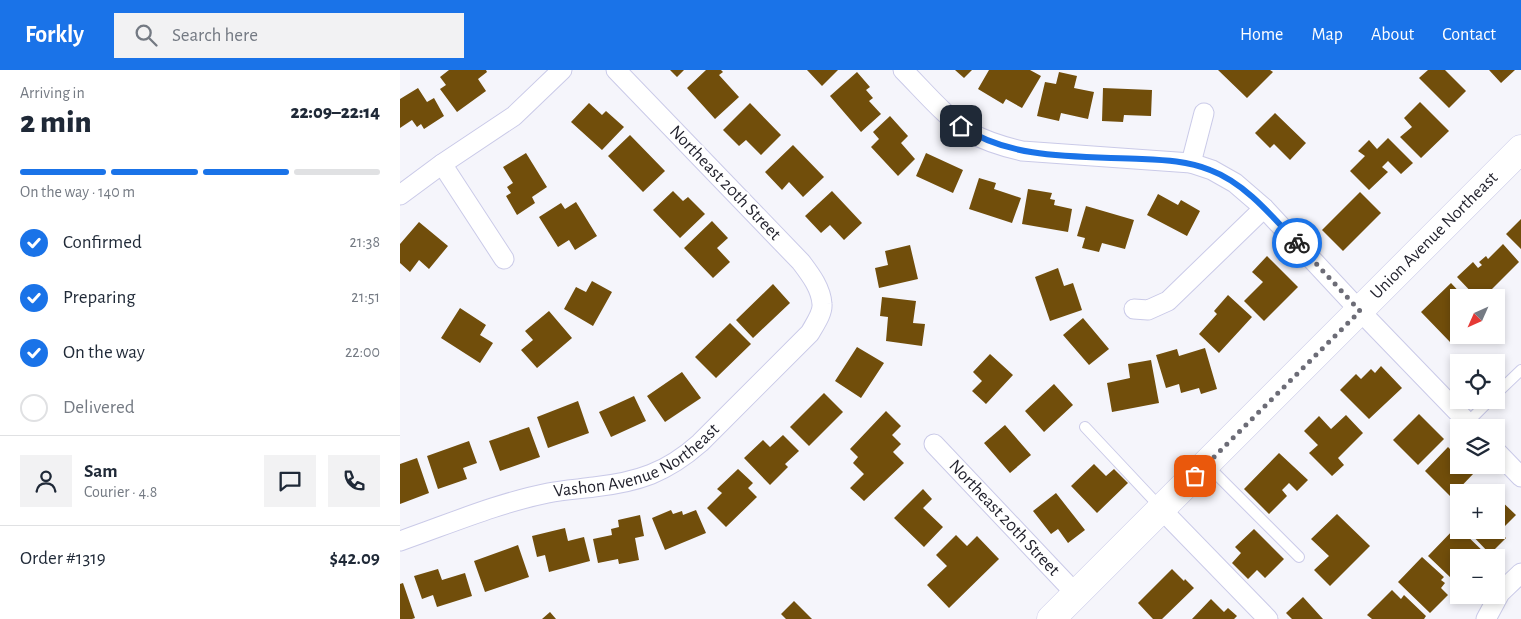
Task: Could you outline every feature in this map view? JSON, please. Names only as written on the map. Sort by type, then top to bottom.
[{"type":"street","points":[[400,195],[442,164],[514,116],[562,70]]},
{"type":"street","name":"Northeast 20th Street","points":[[616,70],[801,262],[813,278],[823,305]]},
{"type":"street","points":[[903,70],[950,118],[972,134],[996,144],[1022,151],[1191,163],[1212,170],[1235,183],[1264,208],[1360,311],[1465,419]]},
{"type":"street","points":[[1191,163],[1204,113]]},
{"type":"street","name":"Union Avenue Northeast","points":[[1065,608],[1161,509],[1520,151]]},
{"type":"street","points":[[442,164],[504,259]]},
{"type":"street","points":[[1134,309],[1148,310],[1168,302],[1264,208]]},
{"type":"street","name":"Vashon Avenue Northeast","points":[[400,541],[515,501],[549,492],[618,484],[645,478],[662,470],[684,457],[700,443],[810,333],[823,305]]},
{"type":"street","name":"Northeast 20th Street","points":[[934,444],[1065,608]]},
{"type":"street","points":[[1505,460],[1521,476]]},
{"type":"street","points":[[1161,509],[1268,619]]},
{"type":"street","points":[[1486,619],[1500,593],[1521,573]]},
{"type":"lane","points":[[1505,385],[1521,370]]},
{"type":"lane","points":[[1476,419],[1483,409]]},
{"type":"lane","points":[[1085,427],[1161,509]]},
{"type":"lane","points":[[1206,464],[1299,557]]},
{"type":"building","points":[[449,70],[486,70],[487,72],[478,79],[486,91],[457,112],[440,89],[446,85],[440,77]]},
{"type":"building","points":[[670,70],[684,70],[677,77]]},
{"type":"building","points":[[706,70],[721,70],[723,72],[719,75],[739,97],[715,119],[687,88]]},
{"type":"building","points":[[807,70],[838,70],[822,86]]},
{"type":"building","points":[[955,70],[972,70],[964,78]]},
{"type":"building","points":[[989,70],[1030,70],[1041,76],[1022,108],[1006,99],[1003,104],[978,89]]},
{"type":"building","points":[[1218,70],[1270,70],[1273,72],[1247,98]]},
{"type":"building","points":[[1428,70],[1445,70],[1466,91],[1449,108],[1419,78]]},
{"type":"building","points":[[1489,70],[1515,70],[1501,83]]},
{"type":"building","points":[[857,72],[870,87],[866,90],[873,98],[869,101],[881,114],[861,132],[830,96]]},
{"type":"building","points":[[1059,72],[1077,76],[1074,88],[1094,92],[1088,119],[1061,113],[1059,121],[1037,116],[1045,82],[1056,84]]},
{"type":"building","points":[[418,88],[427,102],[434,98],[444,116],[424,129],[421,124],[417,127],[412,120],[400,128],[400,99]]},
{"type":"building","points":[[1103,88],[1152,90],[1151,116],[1124,115],[1123,122],[1102,121]]},
{"type":"building","points":[[1420,102],[1449,131],[1421,158],[1400,137],[1412,127],[1404,118]]},
{"type":"building","points":[[589,103],[602,115],[606,111],[624,127],[602,150],[571,122]]},
{"type":"building","points":[[750,103],[781,135],[761,155],[746,140],[739,146],[723,130]]},
{"type":"building","points":[[1275,113],[1306,143],[1290,160],[1274,144],[1270,148],[1255,133]]},
{"type":"building","points":[[890,116],[908,136],[901,143],[915,159],[898,176],[871,147],[879,139],[873,132]]},
{"type":"building","points":[[630,135],[665,171],[643,192],[608,156]]},
{"type":"building","points":[[1388,138],[1413,163],[1401,174],[1388,161],[1382,167],[1388,172],[1369,190],[1350,171],[1365,156],[1358,151],[1369,140],[1377,149]]},
{"type":"building","points":[[793,145],[824,177],[803,197],[789,182],[782,190],[765,172]]},
{"type":"building","points":[[526,153],[547,187],[532,197],[535,203],[517,215],[506,196],[511,193],[507,187],[513,183],[503,167]]},
{"type":"building","points":[[926,153],[963,170],[953,193],[916,176]]},
{"type":"building","points":[[979,178],[996,183],[994,189],[1021,198],[1012,223],[969,209]]},
{"type":"building","points":[[1028,189],[1052,193],[1050,199],[1055,200],[1054,205],[1072,209],[1068,232],[1022,224]]},
{"type":"building","points":[[673,191],[683,201],[688,197],[705,214],[680,238],[653,210]]},
{"type":"building","points":[[832,191],[862,223],[844,240],[830,225],[821,233],[805,216]]},
{"type":"building","points":[[1360,192],[1381,213],[1343,251],[1322,230]]},
{"type":"building","points":[[1158,194],[1178,205],[1181,200],[1200,211],[1187,236],[1147,215]]},
{"type":"building","points":[[576,202],[597,236],[575,250],[569,240],[558,247],[539,217],[561,203],[565,209]]},
{"type":"building","points":[[1086,206],[1134,220],[1125,249],[1102,243],[1099,252],[1082,248],[1085,238],[1077,236]]},
{"type":"building","points":[[1521,219],[1521,249],[1506,234]]},
{"type":"building","points":[[712,221],[728,238],[717,248],[730,262],[713,278],[684,248]]},
{"type":"building","points":[[419,222],[448,246],[429,269],[419,260],[410,272],[400,263],[400,244]]},
{"type":"building","points":[[1503,244],[1519,262],[1492,289],[1468,289],[1457,277],[1473,262],[1478,268],[1482,265],[1479,262],[1486,256],[1488,259]]},
{"type":"building","points":[[910,245],[918,279],[879,288],[875,268],[888,265],[885,251]]},
{"type":"building","points":[[1267,256],[1298,287],[1264,321],[1244,301],[1263,282],[1252,272]]},
{"type":"building","points":[[1058,268],[1064,286],[1073,283],[1082,310],[1050,321],[1035,277]]},
{"type":"building","points":[[592,281],[612,292],[593,326],[564,309],[576,287],[586,292]]},
{"type":"building","points":[[1451,283],[1457,289],[1450,289],[1450,342],[1421,312]]},
{"type":"building","points":[[773,284],[790,303],[753,338],[736,320]]},
{"type":"building","points":[[1228,295],[1252,317],[1219,353],[1199,334],[1217,314],[1214,311]]},
{"type":"building","points":[[882,297],[916,301],[913,323],[925,324],[922,346],[886,341],[888,317],[880,316]]},
{"type":"building","points":[[460,308],[486,325],[480,335],[493,343],[480,363],[441,338]]},
{"type":"building","points":[[549,311],[572,338],[537,368],[521,350],[533,340],[525,331]]},
{"type":"building","points":[[1083,318],[1109,349],[1089,365],[1063,335]]},
{"type":"building","points":[[730,323],[751,344],[716,378],[695,357]]},
{"type":"building","points":[[857,347],[884,363],[861,398],[835,381]]},
{"type":"building","points":[[1205,348],[1217,389],[1201,394],[1199,388],[1181,393],[1179,384],[1166,388],[1156,355],[1177,349],[1179,356]]},
{"type":"building","points":[[990,354],[1013,375],[986,404],[972,391],[982,381],[973,372]]},
{"type":"building","points":[[1151,360],[1159,403],[1112,412],[1107,383],[1130,378],[1128,364]]},
{"type":"building","points":[[1381,366],[1402,388],[1369,419],[1340,390],[1356,374],[1361,379],[1371,369],[1375,373]]},
{"type":"building","points":[[682,372],[701,398],[665,422],[647,396]]},
{"type":"building","points":[[1054,384],[1073,405],[1044,432],[1025,411]]},
{"type":"building","points":[[824,393],[843,412],[809,446],[790,427]]},
{"type":"building","points":[[634,396],[646,421],[611,437],[599,412]]},
{"type":"building","points":[[578,401],[589,433],[548,448],[537,417]]},
{"type":"building","points":[[886,411],[901,426],[892,435],[901,444],[893,452],[904,463],[864,501],[850,488],[864,474],[853,463],[858,457],[850,449]]},
{"type":"building","points":[[1419,414],[1444,439],[1418,465],[1393,440]]},
{"type":"building","points":[[1346,415],[1363,433],[1338,458],[1344,465],[1332,476],[1309,453],[1318,445],[1304,431],[1319,416],[1331,429]]},
{"type":"building","points":[[1005,425],[1031,455],[1010,473],[984,443]]},
{"type":"building","points":[[529,427],[540,457],[500,471],[489,441]]},
{"type":"building","points":[[783,435],[799,451],[785,464],[788,467],[770,485],[744,458],[763,440],[770,447]]},
{"type":"building","points":[[469,441],[477,463],[463,468],[467,479],[438,489],[427,456]]},
{"type":"building","points":[[1448,447],[1450,449],[1450,474],[1473,474],[1463,484],[1450,484],[1450,496],[1425,471]]},
{"type":"building","points":[[1279,453],[1308,480],[1297,491],[1289,483],[1282,490],[1287,496],[1269,514],[1244,489]]},
{"type":"building","points":[[417,458],[429,493],[400,504],[400,464]]},
{"type":"building","points":[[1094,464],[1106,476],[1114,469],[1128,483],[1097,513],[1071,486]]},
{"type":"building","points":[[738,469],[753,483],[748,488],[757,497],[726,527],[707,508],[722,493],[717,489]]},
{"type":"building","points":[[923,489],[932,499],[923,508],[943,527],[924,547],[894,518]]},
{"type":"building","points":[[1056,493],[1085,530],[1068,543],[1058,529],[1051,534],[1033,511]]},
{"type":"building","points":[[1505,505],[1516,515],[1505,526]]},
{"type":"building","points":[[671,510],[673,514],[682,511],[683,515],[696,510],[706,533],[665,550],[652,518]]},
{"type":"building","points":[[1337,514],[1370,546],[1330,586],[1314,570],[1329,556],[1311,539]]},
{"type":"building","points":[[640,515],[644,536],[635,538],[639,560],[619,564],[618,559],[598,563],[593,539],[612,535],[611,529],[619,527],[618,520]]},
{"type":"building","points":[[565,528],[568,541],[584,537],[590,561],[549,572],[545,555],[537,557],[532,536]]},
{"type":"building","points":[[1254,529],[1284,559],[1265,578],[1257,570],[1248,579],[1232,563],[1241,553],[1235,547]]},
{"type":"building","points":[[1450,533],[1450,539],[1470,539],[1481,549],[1450,549],[1450,577],[1428,556]]},
{"type":"building","points":[[956,535],[967,546],[977,536],[999,559],[949,608],[927,585],[947,566],[936,555]]},
{"type":"building","points":[[1476,539],[1505,539],[1495,549],[1485,549]]},
{"type":"building","points":[[518,545],[529,577],[485,592],[474,561]]},
{"type":"building","points":[[1422,557],[1444,577],[1441,580],[1445,583],[1441,588],[1448,595],[1430,613],[1398,582]]},
{"type":"building","points":[[438,569],[442,580],[465,573],[472,596],[437,607],[433,595],[422,599],[414,576]]},
{"type":"building","points":[[1172,569],[1194,588],[1162,619],[1153,619],[1138,603]]},
{"type":"building","points":[[403,583],[415,618],[412,619],[400,619],[400,584]]},
{"type":"building","points":[[1392,590],[1401,599],[1404,595],[1426,616],[1424,619],[1372,619],[1367,615]]},
{"type":"building","points":[[1303,597],[1323,619],[1292,619],[1286,613]]},
{"type":"building","points":[[1211,599],[1224,612],[1228,608],[1237,616],[1234,619],[1192,619]]},
{"type":"building","points":[[794,601],[812,619],[786,619],[781,614]]},
{"type":"building","points":[[550,612],[556,619],[542,619]]},
{"type":"way so far","points":[[1195,476],[1360,311],[1297,243]]},
{"type":"route","points":[[961,126],[972,134],[996,144],[1022,151],[1191,163],[1212,170],[1235,183],[1264,208],[1297,243]]}]
